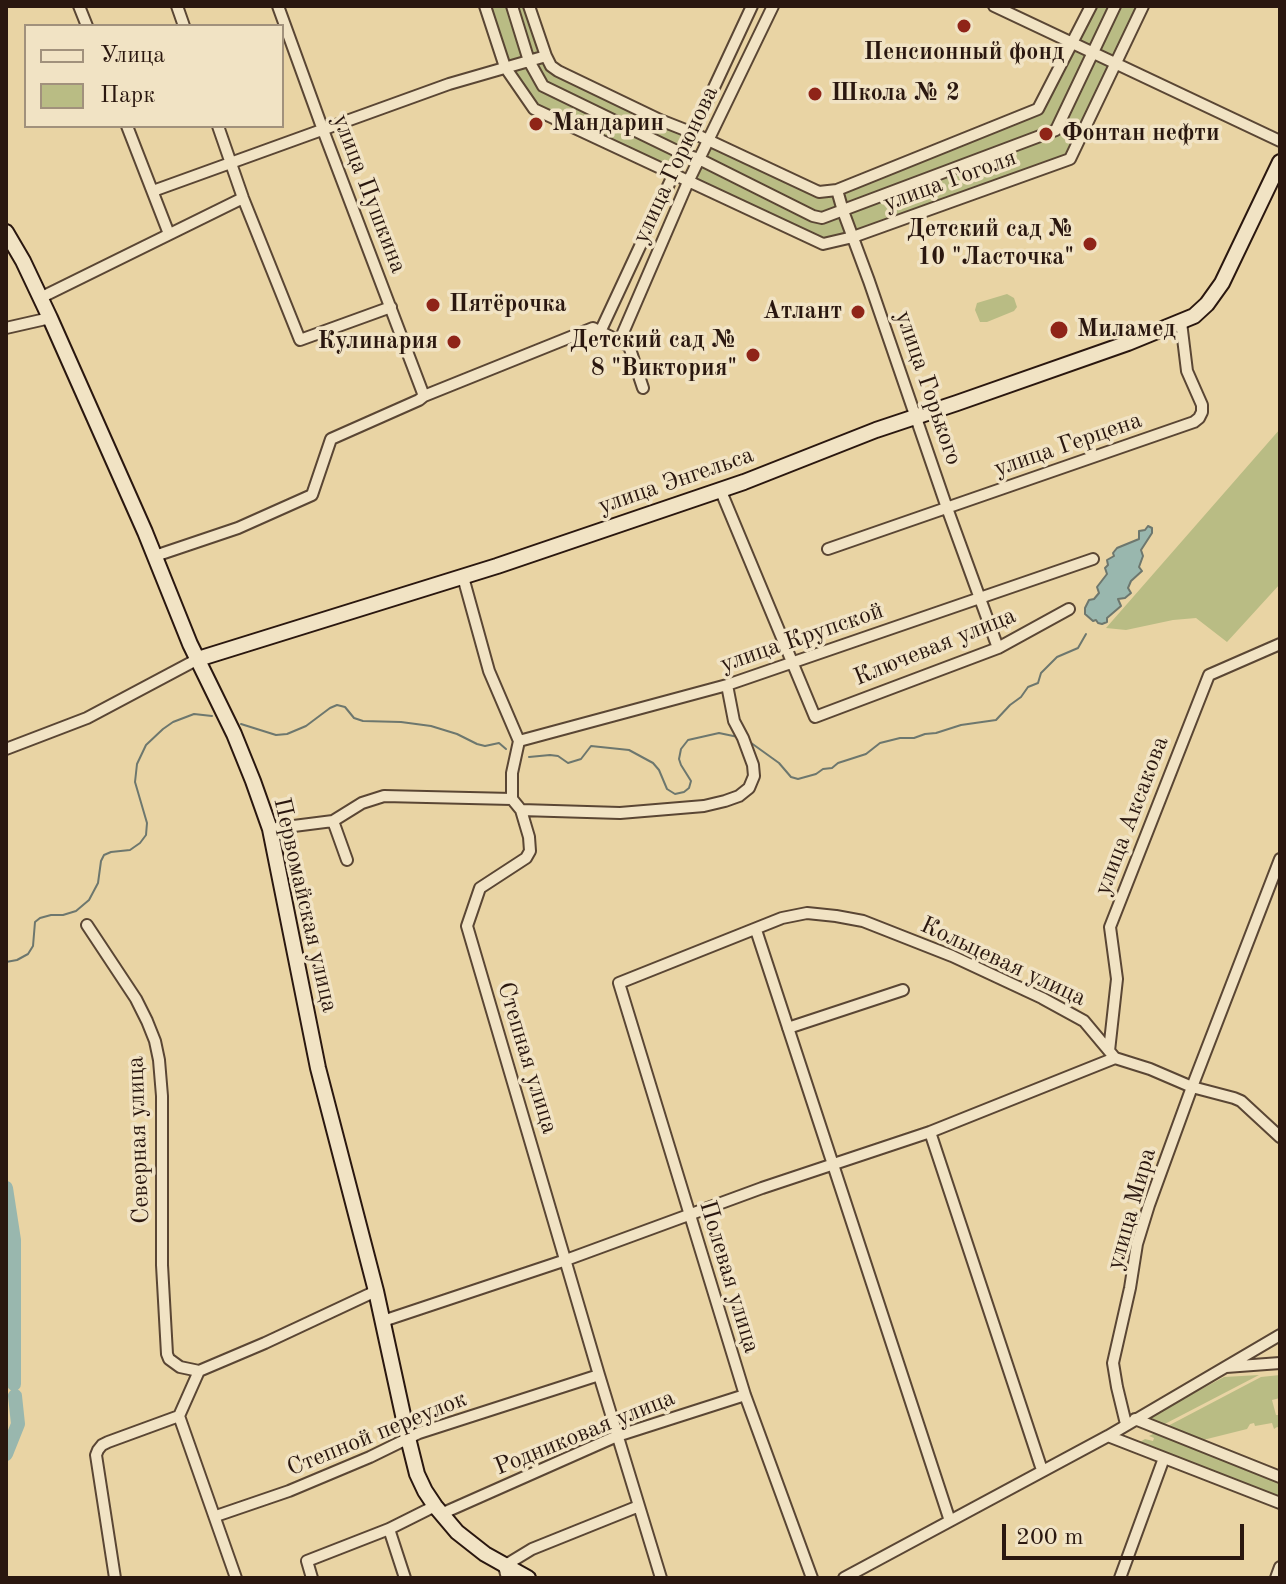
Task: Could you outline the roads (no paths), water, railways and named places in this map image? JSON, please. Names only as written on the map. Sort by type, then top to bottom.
[{"type":"street","name":"улица Пушкина","points":[[278,6],[424,396]]},
{"type":"street","name":"улица Гоголя","points":[[485,6],[505,67],[534,109],[823,244],[853,237],[1070,159],[1143,6]]},
{"type":"street","points":[[512,6],[529,61],[543,86],[822,218],[1056,130],[1115,6]]},
{"type":"street","points":[[529,6],[546,56],[558,71],[819,192],[837,190]]},
{"type":"street","name":"улица Горюнова","points":[[600,332],[752,6]]},
{"type":"street","name":"улица Горюнова","points":[[619,342],[688,182],[773,6]]},
{"type":"street","points":[[994,6],[1280,141]]},
{"type":"street","name":"улица Гоголя","points":[[837,190],[1038,109],[1091,6]]},
{"type":"street","points":[[153,191],[449,84],[546,56]]},
{"type":"street","points":[[128,128],[169,234]]},
{"type":"street","points":[[219,128],[300,340],[391,307]]},
{"type":"street","name":"улица Энгельса","points":[[6,749],[87,718],[198,659],[463,577],[744,482],[876,430],[1181,322],[1194,316],[1207,304],[1222,283],[1280,162]]},
{"type":"street","name":"улица Горького","points":[[837,190],[998,648]]},
{"type":"street","points":[[40,298],[243,198]]},
{"type":"street","name":"Первомайская улица","points":[[6,232],[50,318],[242,753],[270,829],[318,1068],[376,1291],[417,1474],[438,1510],[457,1532],[506,1572],[528,1578]]},
{"type":"street","points":[[6,328],[50,318]]},
{"type":"street","name":"улица Герцена","points":[[828,549],[1199,418],[1202,405],[1187,371],[1181,322]]},
{"type":"street","points":[[155,556],[238,528],[312,495],[331,439],[424,396],[593,328],[629,346],[643,388]]},
{"type":"street","points":[[720,489],[792,663]]},
{"type":"street","name":"улица Крупской","points":[[519,741],[727,685],[1093,559]]},
{"type":"street","points":[[270,829],[333,821],[362,803],[384,796],[512,799],[512,773],[519,741],[489,671],[463,577]]},
{"type":"street","name":"Ключевая улица","points":[[792,663],[815,717],[998,648],[1069,609]]},
{"type":"street","name":"улица Аксакова","points":[[1112,1054],[1117,979],[1110,927],[1209,675],[1280,644]]},
{"type":"street","points":[[521,810],[620,813],[704,806],[739,796],[749,788],[754,776],[753,765],[734,721],[727,685]]},
{"type":"street","name":"Степная улица","points":[[512,799],[521,810],[530,851],[526,858],[480,888],[467,926],[661,1578]]},
{"type":"street","points":[[333,821],[347,860]]},
{"type":"street","points":[[1192,1087],[1280,859]]},
{"type":"street","name":"Кольцевая улица","points":[[619,983],[782,918],[807,913],[836,916],[863,921],[952,956],[1042,998],[1084,1021],[1112,1054]]},
{"type":"street","name":"Северная улица","points":[[87,925],[136,999],[155,1041],[162,1096],[162,1265],[167,1354],[172,1363],[199,1371]]},
{"type":"street","points":[[756,930],[950,1521]]},
{"type":"street","name":"Полевая улица","points":[[619,983],[745,1395],[812,1578]]},
{"type":"street","points":[[788,1028],[903,990]]},
{"type":"street","points":[[383,1321],[930,1132],[1112,1054],[1192,1087],[1241,1101],[1280,1137]]},
{"type":"street","name":"улица Мира","points":[[1131,1422],[1117,1387],[1113,1363],[1137,1244],[1192,1087]]},
{"type":"street","points":[[930,1132],[1042,1470]]},
{"type":"street","points":[[236,1578],[179,1416],[199,1371],[376,1291]]},
{"type":"street","points":[[844,1578],[1108,1436],[1280,1335]]},
{"type":"street","points":[[1222,1368],[1280,1363]]},
{"type":"street","name":"Степной переулок","points":[[216,1516],[289,1491],[408,1438],[599,1375]]},
{"type":"street","name":"Родниковая улица","points":[[312,1578],[307,1561],[617,1436],[745,1395]]},
{"type":"street","points":[[115,1578],[96,1455],[108,1442],[179,1416]]},
{"type":"street","points":[[1131,1422],[1280,1477]]},
{"type":"street","points":[[1108,1436],[1280,1503]]},
{"type":"street","points":[[1120,1578],[1164,1458]]},
{"type":"street","points":[[506,1572],[532,1549],[639,1506]]},
{"type":"street","points":[[389,1529],[405,1578]]},
{"type":"street","points":[[1276,1578],[1280,1567]]},
{"type":"water","points":[[1148,526],[1152,528],[1152,533],[1141,550],[1143,556],[1139,567],[1142,571],[1131,581],[1128,588],[1131,593],[1118,599],[1121,606],[1107,618],[1107,622],[1093,621],[1085,614],[1085,608],[1089,600],[1099,593],[1097,587],[1107,574],[1107,560],[1114,556],[1117,548],[1139,539],[1139,531]]},
{"type":"waterway","points":[[747,740],[779,763],[791,777],[798,779],[866,754],[880,743],[996,720],[1028,687],[1038,683],[1041,673],[1057,657],[1078,648],[1086,634]]},
{"type":"waterway","points":[[241,724],[276,735],[287,734],[306,726],[337,705],[345,707],[354,718],[363,721],[431,726],[477,744],[499,743],[506,749]]},
{"type":"waterway","points":[[6,962],[28,954],[33,946],[35,922],[40,918],[76,911],[89,900],[98,883],[104,855],[130,850],[146,835],[147,823],[135,782],[137,764],[146,745],[173,722],[194,714],[212,716]]},
{"type":"waterway","points":[[529,757],[558,756],[568,763],[581,759],[591,746],[629,750],[653,763],[667,789],[675,794],[689,788],[691,781],[679,759],[681,749],[688,740],[719,733],[738,737]]},
{"type":"waterway","points":[[6,1188],[14,1240],[14,1384]]},
{"type":"waterway","points":[[6,1454],[18,1424],[15,1396]]},
{"type":"place","name":"Пенсионный фонд","points":[[964,26]]},
{"type":"place","name":"Школа № 2","points":[[815,94]]},
{"type":"place","name":"Мандарин","points":[[536,124]]},
{"type":"place","name":"Фонтан нефти","points":[[1046,134]]},
{"type":"place","name":"Детский сад № 10 \"Ласточка\"","points":[[1090,244]]},
{"type":"place","name":"Пятёрочка","points":[[433,305]]},
{"type":"place","name":"Атлант","points":[[858,312]]},
{"type":"place","name":"Миламед","points":[[1059,330]]},
{"type":"place","name":"Кулинария","points":[[454,342]]},
{"type":"place","name":"Детский сад № 8 \"Виктория\"","points":[[753,355]]}]
